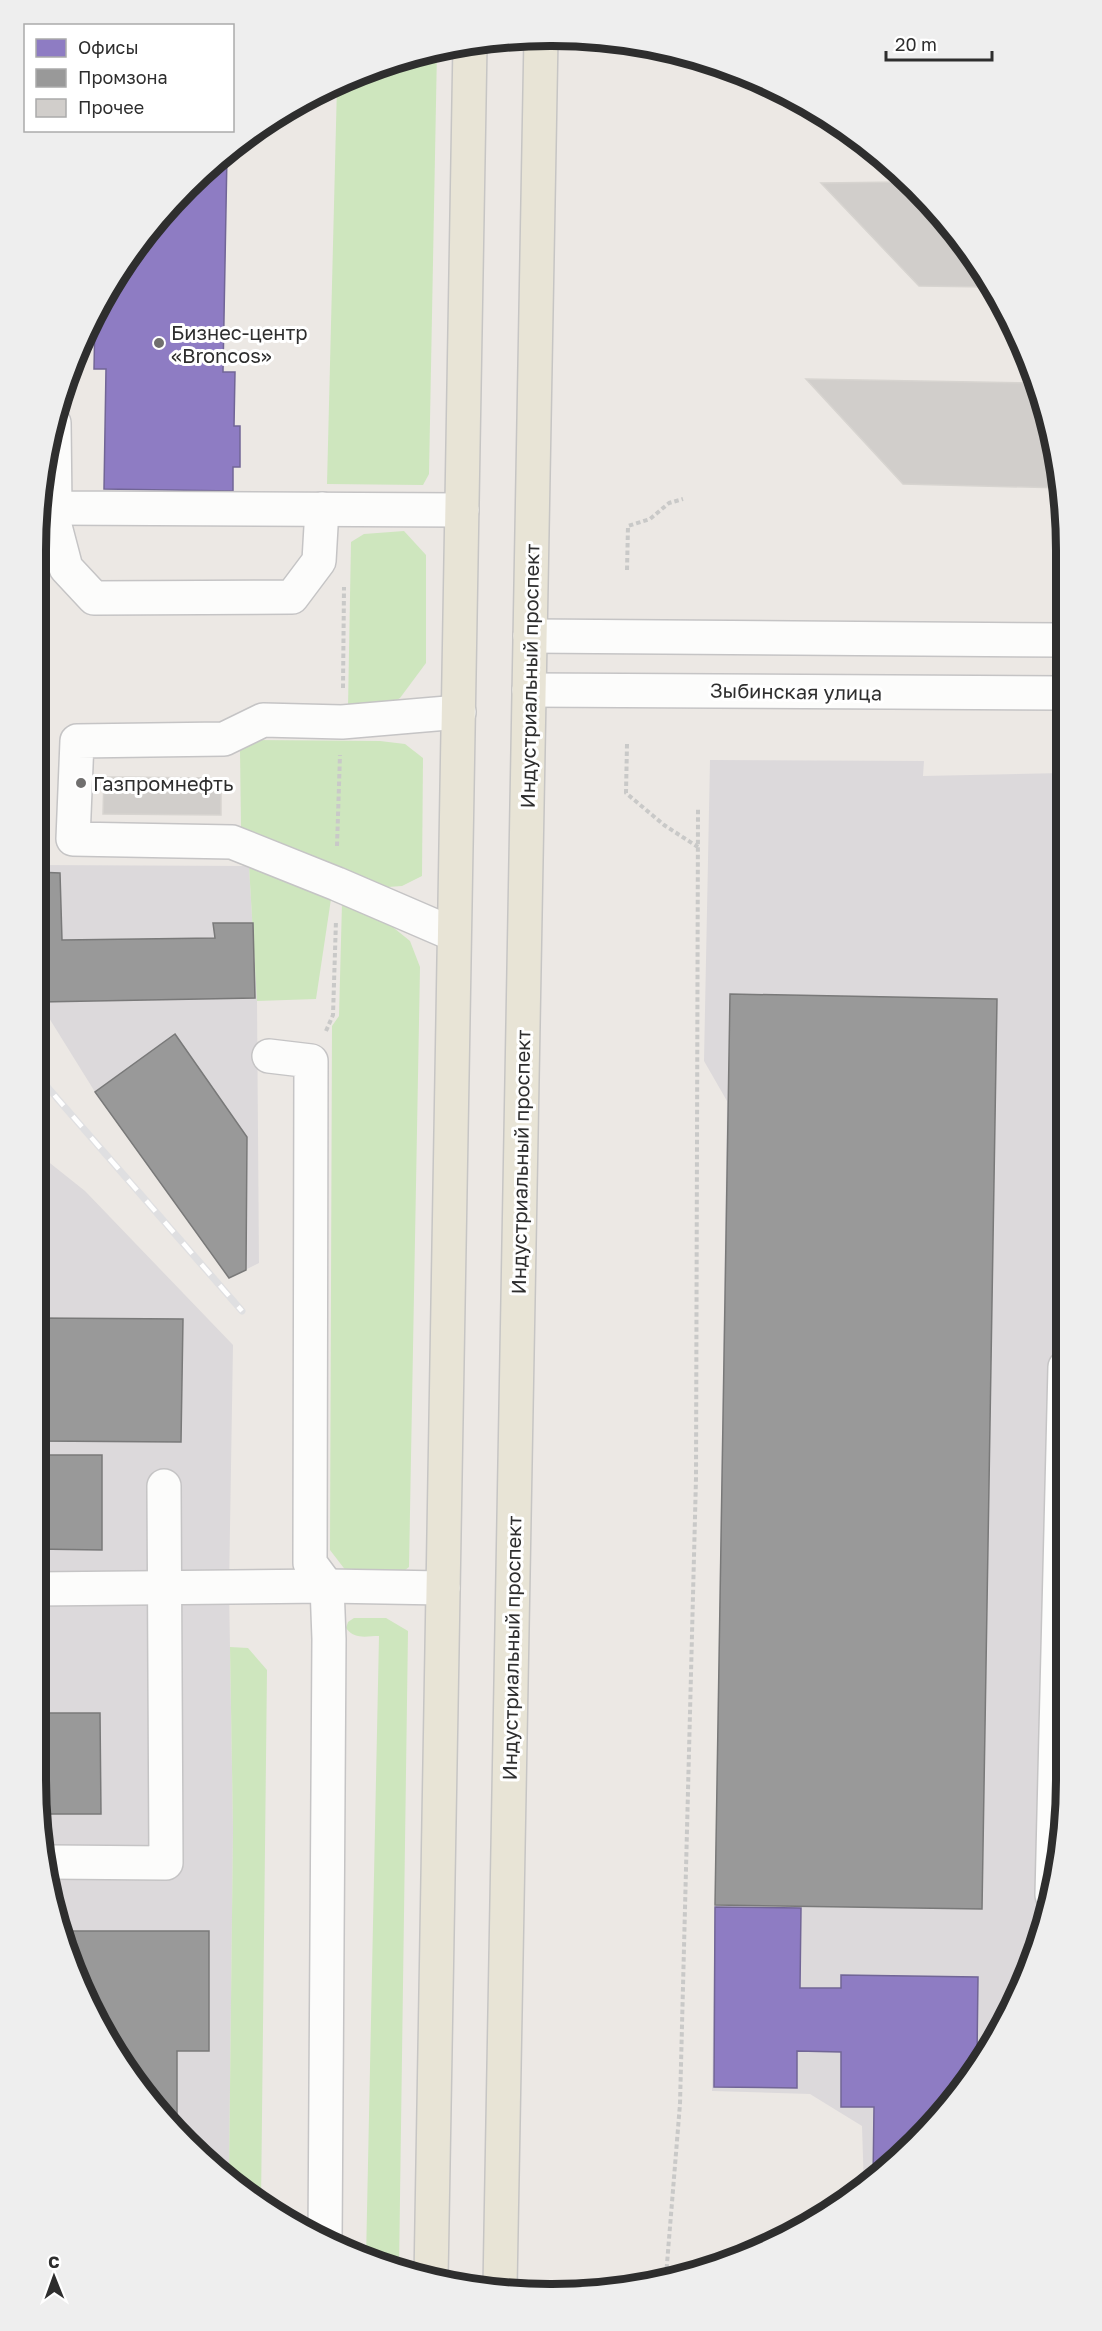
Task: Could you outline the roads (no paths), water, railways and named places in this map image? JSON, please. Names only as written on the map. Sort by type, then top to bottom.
[{"type":"main road","name":"Индустриальный проспект","points":[[500,2281],[542,47]]},
{"type":"main road","points":[[431,2270],[470,53]]},
{"type":"street","points":[[54,464],[56,526],[66,568],[94,598],[292,597],[320,561],[322,509]]},
{"type":"street","points":[[56,508],[462,510]]},
{"type":"street","points":[[530,636],[1056,640]]},
{"type":"street","name":"Зыбинская улица","points":[[529,690],[1056,693]]},
{"type":"street","points":[[453,934],[232,842],[73,839],[77,741],[224,739],[263,720],[342,722],[459,712]]},
{"type":"street","points":[[269,1056],[311,1062],[310,1563],[327,1586],[329,1651],[326,2231]]},
{"type":"street","points":[[54,1862],[166,1863],[164,1486]]},
{"type":"street","points":[[46,1589],[327,1586],[443,1588]]},
{"type":"street","points":[[1054,1812],[1056,1733]]},
{"type":"railway","points":[[46,1086],[242,1311]]},
{"type":"place","name":"Бизнес-центр «Broncos»","points":[[159,343]]},
{"type":"place","name":"Газпромнефть","points":[[81,783]]}]
